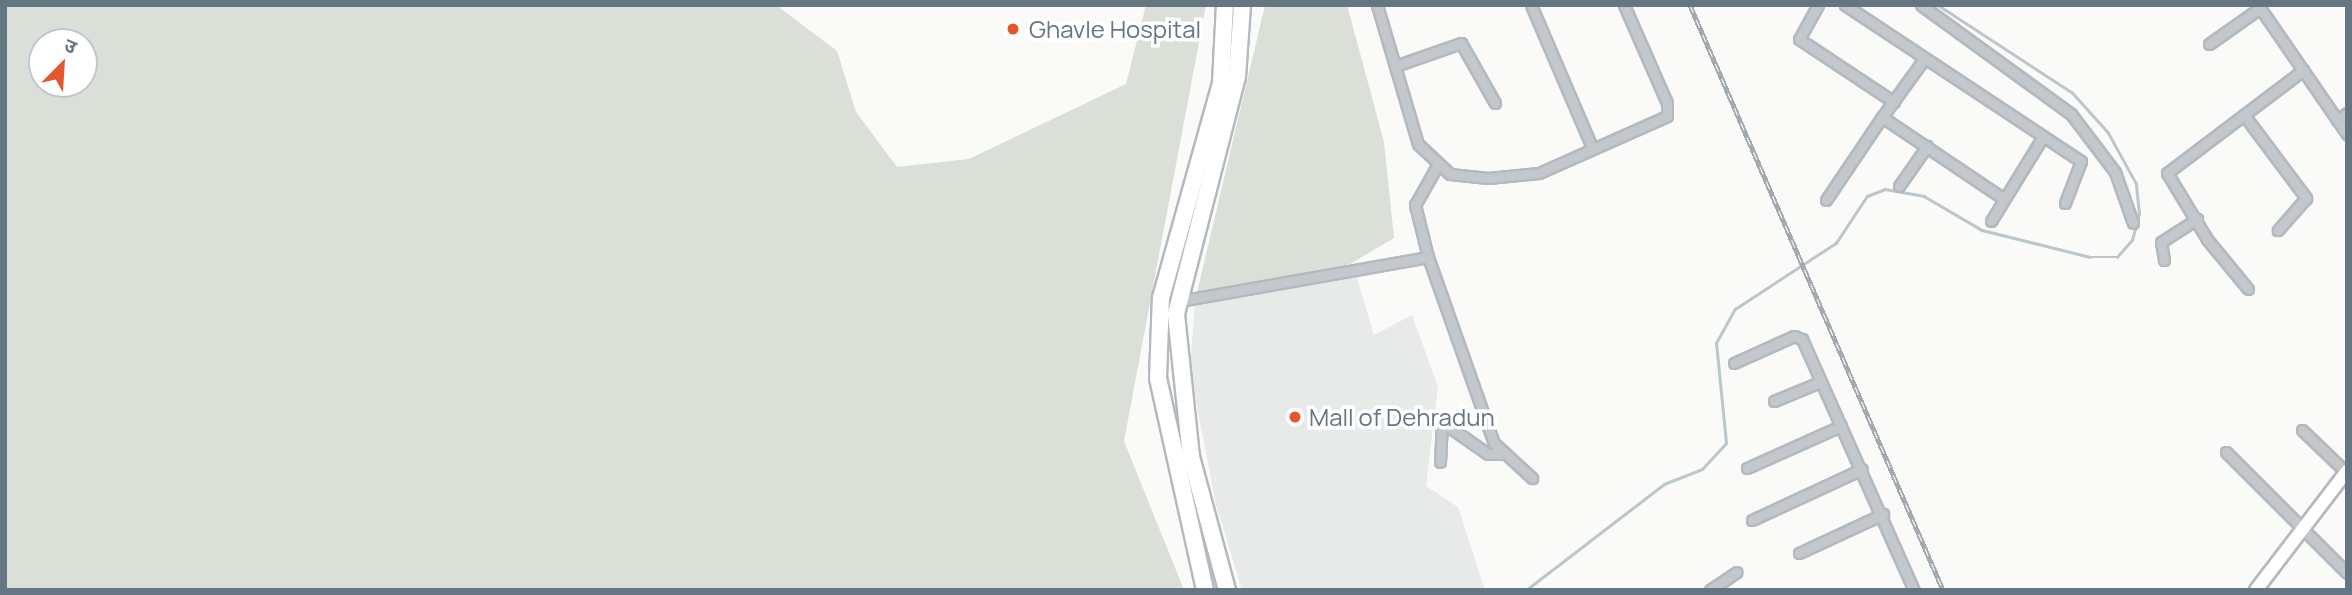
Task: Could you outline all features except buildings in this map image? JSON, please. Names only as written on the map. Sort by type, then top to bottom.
[{"type":"highway","points":[[1205,590],[1158,378],[1160,298],[1221,83],[1225,5]]},
{"type":"highway","points":[[1227,590],[1191,457],[1179,301],[1237,77],[1242,5]]},
{"type":"main road","points":[[2256,590],[2346,471]]},
{"type":"street","points":[[1377,5],[1418,144],[1437,166],[1468,177],[1526,177],[1667,116],[1667,103],[1624,5]]},
{"type":"street","points":[[1531,5],[1592,147]]},
{"type":"street","points":[[1818,5],[1801,30],[1801,41],[1894,102]]},
{"type":"street","points":[[1845,5],[2084,164],[2065,203]]},
{"type":"street","points":[[1921,5],[2071,114],[2115,172],[2133,223]]},
{"type":"street","points":[[2209,44],[2259,6],[2347,134]]},
{"type":"street","points":[[1395,66],[1461,43],[1495,103]]},
{"type":"street","points":[[1826,200],[1924,59]]},
{"type":"street","points":[[2248,289],[2167,173],[2303,70]]},
{"type":"street","points":[[2337,120],[2347,113]]},
{"type":"street","points":[[2244,115],[2306,198],[2278,230]]},
{"type":"street","points":[[1882,117],[2004,198]]},
{"type":"street","points":[[1991,221],[2042,138]]},
{"type":"street","points":[[1899,186],[1927,146]]},
{"type":"street","points":[[1437,166],[1414,210],[1428,257],[1501,454],[1532,478]]},
{"type":"street","points":[[2164,260],[2161,242],[2197,219]]},
{"type":"street","points":[[1179,301],[1428,257]]},
{"type":"street","points":[[1734,363],[1797,335],[1883,514],[1914,590]]},
{"type":"street","points":[[1774,401],[1820,382]]},
{"type":"street","points":[[1440,462],[1443,422],[1488,454],[1501,454]]},
{"type":"street","points":[[1747,468],[1841,426]]},
{"type":"street","points":[[2302,430],[2346,471]]},
{"type":"street","points":[[2226,452],[2347,573]]},
{"type":"street","points":[[1752,520],[1862,469]]},
{"type":"street","points":[[1799,553],[1883,514]]},
{"type":"street","points":[[1710,590],[1737,572]]},
{"type":"shaded area","points":[[5,5],[776,5],[837,51],[856,112],[897,167],[969,159],[1126,84],[1146,5],[1206,5],[1124,441],[1184,590],[5,590]]},
{"type":"shaded area","points":[[1265,5],[1347,5],[1384,142],[1394,238],[1350,264],[1195,301]]},
{"type":"shaded area","points":[[1356,275],[1374,335],[1412,315],[1438,387],[1426,486],[1458,507],[1485,590],[1242,590],[1216,505],[1190,370],[1195,301]]},
{"type":"waterway","points":[[1526,590],[1664,484],[1702,469],[1726,443],[1716,343],[1735,309],[1836,243],[1867,196],[1885,189],[1924,196],[1982,230],[2090,257],[2117,257],[2132,240],[2139,214],[2136,184],[2108,133],[2072,93],[1937,5]]},
{"type":"railway","points":[[1690,5],[1943,590]]},
{"type":"place","name":"Ghavle Hospital","points":[[1013,29]]},
{"type":"place","name":"Mall of Dehradun","points":[[1295,417]]}]
